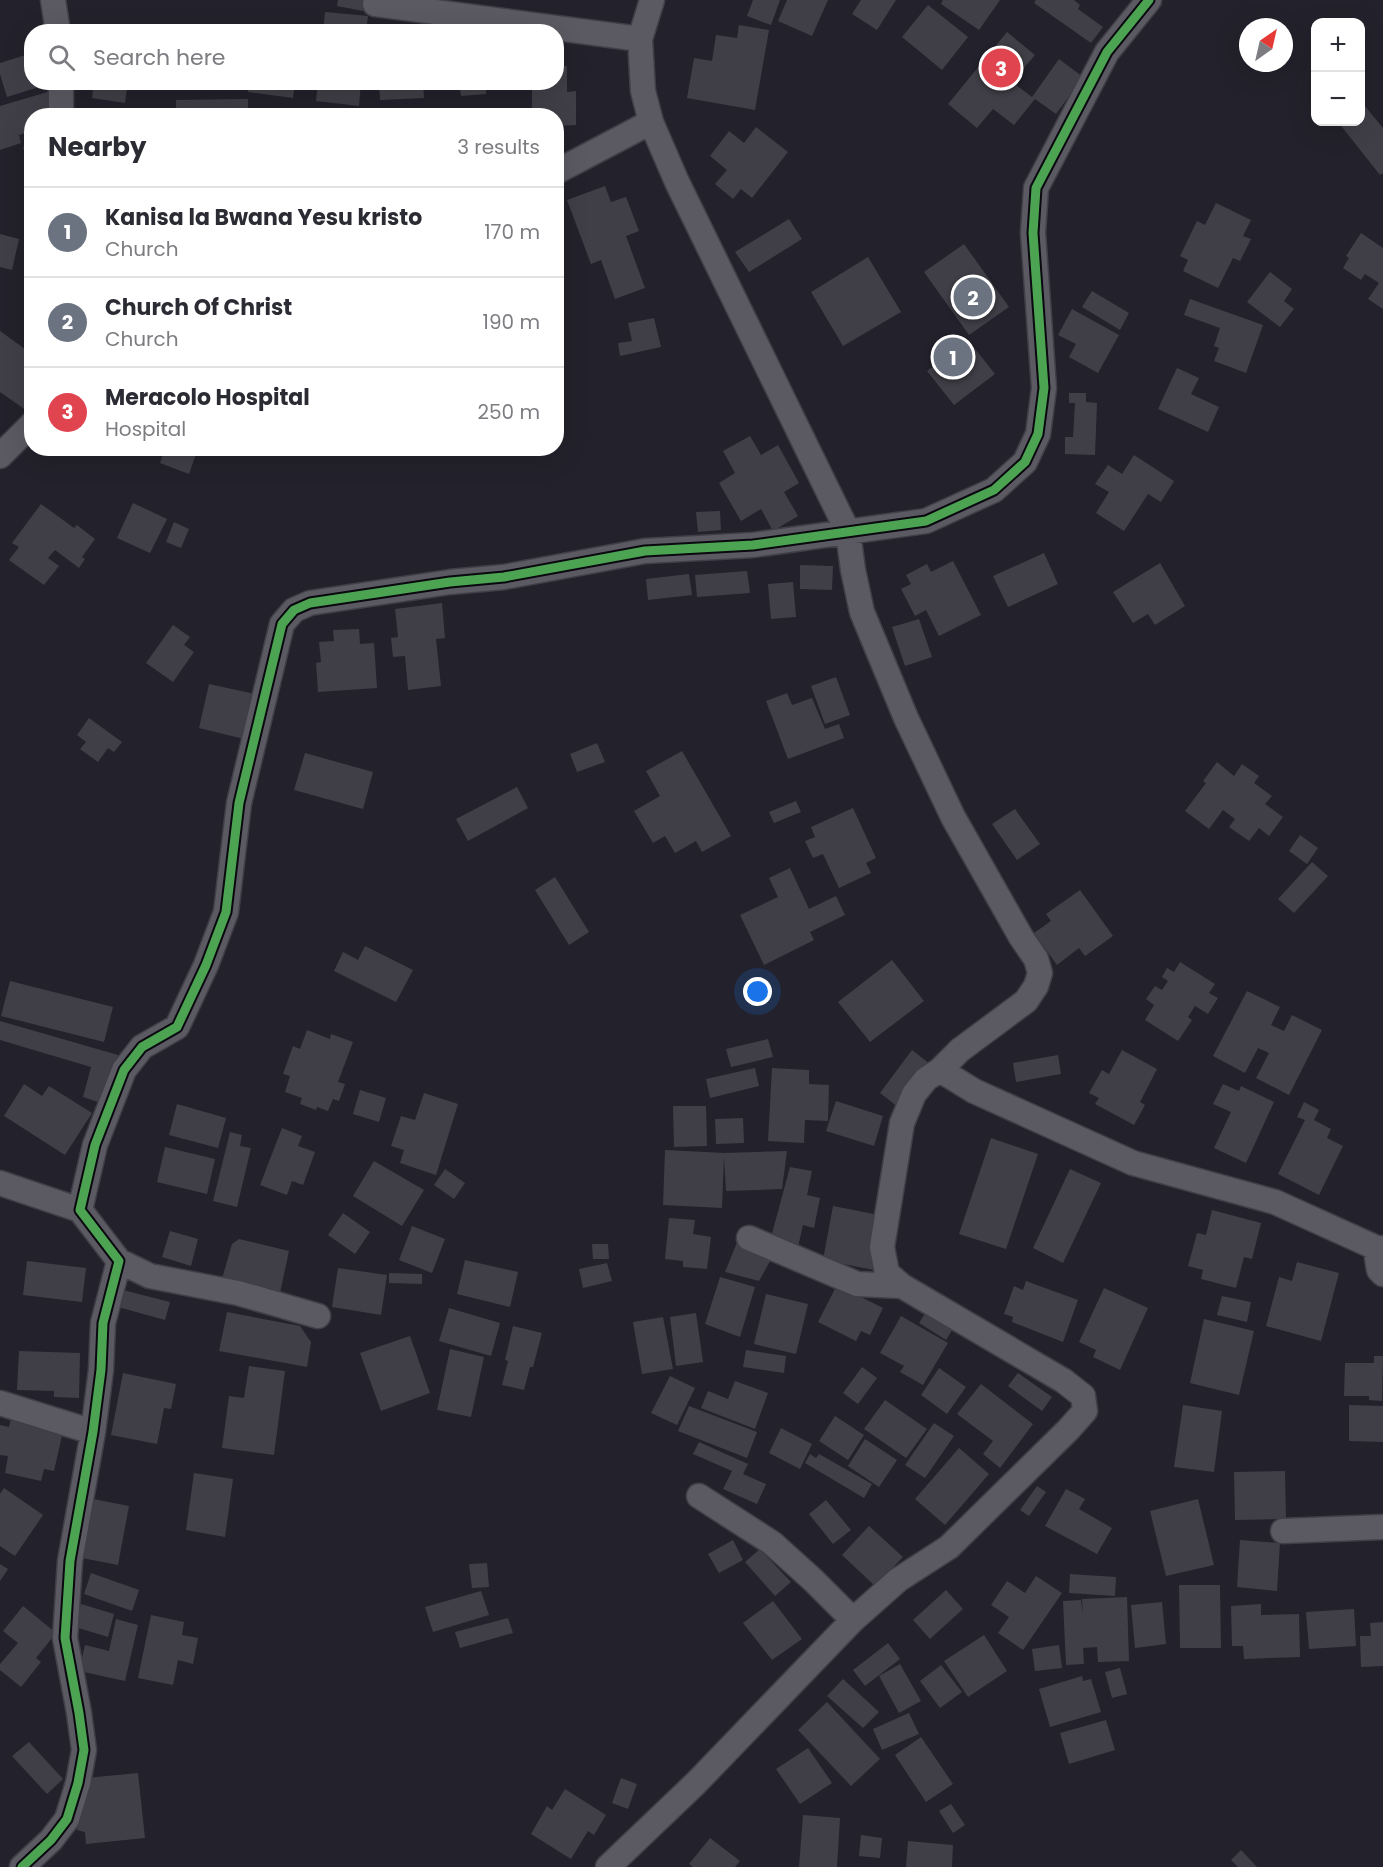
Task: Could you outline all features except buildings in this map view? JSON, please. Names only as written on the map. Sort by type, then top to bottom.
[{"type":"street","points":[[52,0],[56,24]]},
{"type":"street","points":[[608,1867],[696,1783],[853,1620],[898,1580],[949,1547],[1085,1411],[1083,1396],[1064,1381],[902,1286],[887,1273],[882,1247],[902,1123],[914,1094],[926,1079],[940,1070],[960,1050],[1026,1001],[1036,986],[1040,972],[1036,959],[1021,937],[953,817],[906,718],[862,612],[848,532],[682,192],[651,122],[643,91],[640,39],[652,0]]},
{"type":"street","points":[[80,1210],[95,1145],[124,1070],[142,1047],[177,1027],[206,965],[226,912],[239,803],[282,624],[294,610],[310,603],[450,582],[504,577],[645,551],[753,544],[926,521],[994,490],[1025,462],[1038,434],[1044,388],[1033,233],[1036,188],[1107,52],[1149,0]]},
{"type":"street","points":[[375,4],[526,24]]},
{"type":"street","points":[[564,29],[640,39]]},
{"type":"street","points":[[61,90],[61,108]]},
{"type":"street","points":[[564,168],[651,122]]},
{"type":"street","points":[[0,456],[24,432]]},
{"type":"street","points":[[940,1070],[974,1091],[1133,1163],[1275,1202],[1382,1249],[1377,1258],[1379,1270],[1383,1274]]},
{"type":"street","points":[[0,1183],[80,1210],[119,1261],[150,1276],[238,1293],[318,1316]]},
{"type":"street","points":[[749,1238],[857,1284],[902,1286]]},
{"type":"street","points":[[22,1867],[51,1840],[67,1819],[78,1783],[84,1750],[65,1638],[70,1561],[93,1432],[104,1323],[119,1261]]},
{"type":"street","points":[[0,1403],[93,1432]]},
{"type":"street","points":[[699,1496],[772,1543],[853,1620]]},
{"type":"street","points":[[1282,1530],[1383,1527]]},
{"type":"cycle path","points":[[22,1867],[51,1840],[67,1819],[78,1783],[84,1750],[65,1638],[70,1561],[93,1432],[101,1370],[103,1323],[119,1261],[80,1210],[95,1145],[124,1070],[142,1047],[177,1027],[206,965],[226,912],[239,803],[282,624],[294,610],[310,603],[450,582],[504,577],[645,551],[753,545],[926,521],[994,490],[1025,462],[1038,434],[1044,388],[1033,233],[1036,188],[1107,52],[1149,0]]},
{"type":"place","name":"Meracolo Hospital","points":[[1001,68]]},
{"type":"place","name":"Church Of Christ","points":[[973,297]]},
{"type":"place","name":"Kanisa la Bwana Yesu kristo","points":[[953,357]]}]
